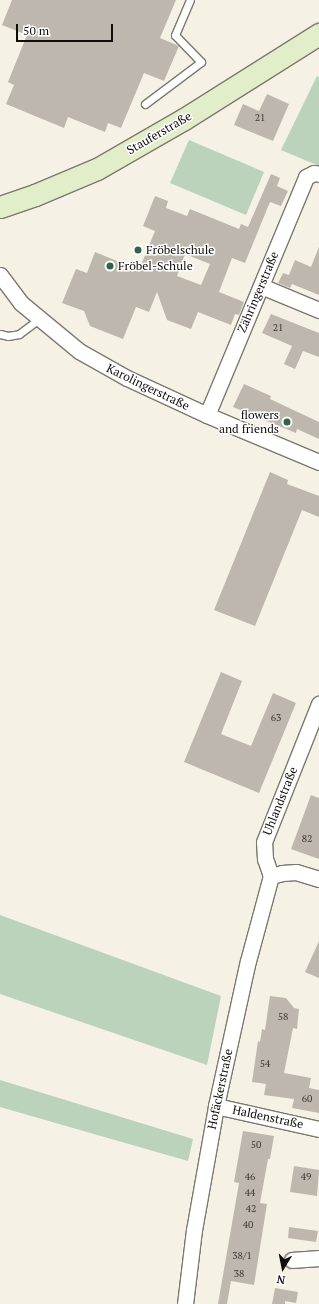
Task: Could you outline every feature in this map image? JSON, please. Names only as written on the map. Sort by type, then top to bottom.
[{"type":"main road","name":"Stauferstraße","points":[[0,207],[35,195],[97,169],[184,119],[316,38]]},
{"type":"street","name":"Zähringerstraße","points":[[207,416],[306,177],[317,174]]},
{"type":"street","name":"Karolingerstraße","points":[[0,276],[21,303],[67,342],[86,355],[126,378],[207,416],[319,462]]},
{"type":"street","points":[[261,286],[319,310]]},
{"type":"street","name":"Uhlandstraße","points":[[271,876],[266,859],[264,842],[319,704]]},
{"type":"street","points":[[271,876],[282,873],[296,872],[319,879]]},
{"type":"street","name":"Hofäckerstraße","points":[[185,1304],[194,1230],[216,1106],[248,961],[271,876]]},
{"type":"street","name":"Haldenstraße","points":[[216,1106],[319,1129]]},
{"type":"street","points":[[292,1260],[319,1258]]},
{"type":"lane","points":[[144,104],[202,62],[174,35],[190,0]]},
{"type":"lane","points":[[0,334],[8,336],[19,334],[39,319]]},
{"type":"green space","points":[[317,76],[319,77],[319,166],[281,150]]},
{"type":"green space","points":[[189,140],[264,172],[246,215],[170,183]]},
{"type":"green space","points":[[0,915],[221,996],[207,1065],[0,994]]},
{"type":"green space","points":[[0,1080],[193,1139],[188,1161],[0,1107]]},
{"type":"building","points":[[12,0],[176,0],[160,38],[179,46],[164,81],[144,73],[121,128],[108,123],[105,132],[68,117],[64,128],[6,104],[14,85],[8,82],[27,35],[2,25]]},
{"type":"building","points":[[267,94],[289,104],[273,141],[234,125],[243,104],[259,111]]},
{"type":"building","name":"Fröbel-Schule","points":[[271,174],[280,178],[277,186],[288,191],[281,206],[270,202],[245,263],[232,258],[219,292],[244,302],[239,315],[235,314],[231,325],[198,312],[191,329],[167,320],[157,292],[149,312],[136,307],[123,339],[90,326],[84,311],[62,303],[76,269],[87,273],[95,252],[139,270],[155,231],[143,226],[155,196],[168,201],[166,208],[187,216],[190,209],[239,229],[241,224],[248,227]],"holes":[[[185,254],[210,264],[201,285],[177,276]]]},
{"type":"building","points":[[319,247],[319,295],[292,284],[290,288],[278,283],[283,273],[289,275],[295,260],[311,267]]},
{"type":"building","points":[[271,314],[319,333],[319,357],[303,351],[295,369],[284,364],[292,346],[262,333]]},
{"type":"building","points":[[244,384],[271,396],[270,399],[319,422],[319,439],[297,429],[296,433],[233,407]]},
{"type":"building","points":[[270,472],[288,480],[287,484],[319,496],[319,517],[302,510],[255,626],[214,610]]},
{"type":"building","points":[[221,672],[242,681],[221,734],[251,746],[273,693],[296,703],[259,793],[184,762]]},
{"type":"building","points":[[311,795],[319,798],[319,859],[291,849]]},
{"type":"building","points":[[319,941],[319,978],[305,972]]},
{"type":"building","points":[[270,996],[286,998],[294,1008],[299,1009],[297,1029],[293,1028],[284,1073],[311,1078],[309,1088],[319,1090],[319,1113],[292,1108],[294,1099],[264,1095],[266,1084],[252,1082],[258,1041],[260,1042],[262,1029],[265,1030]]},
{"type":"building","points":[[243,1131],[274,1136],[260,1203],[267,1204],[254,1285],[231,1281],[227,1304],[218,1304],[239,1183],[234,1182]]},
{"type":"building","points":[[294,1166],[319,1170],[317,1196],[290,1192]]},
{"type":"building","points":[[289,1227],[318,1231],[316,1242],[288,1238]]},
{"type":"building","points":[[275,1288],[298,1292],[296,1303],[285,1301],[285,1304],[272,1304]]},
{"type":"place","name":"Fröbelschule","points":[[138,250]]},
{"type":"place","name":"Fröbel-Schule","points":[[110,266]]},
{"type":"place","name":"flowers and friends","points":[[287,422]]}]
